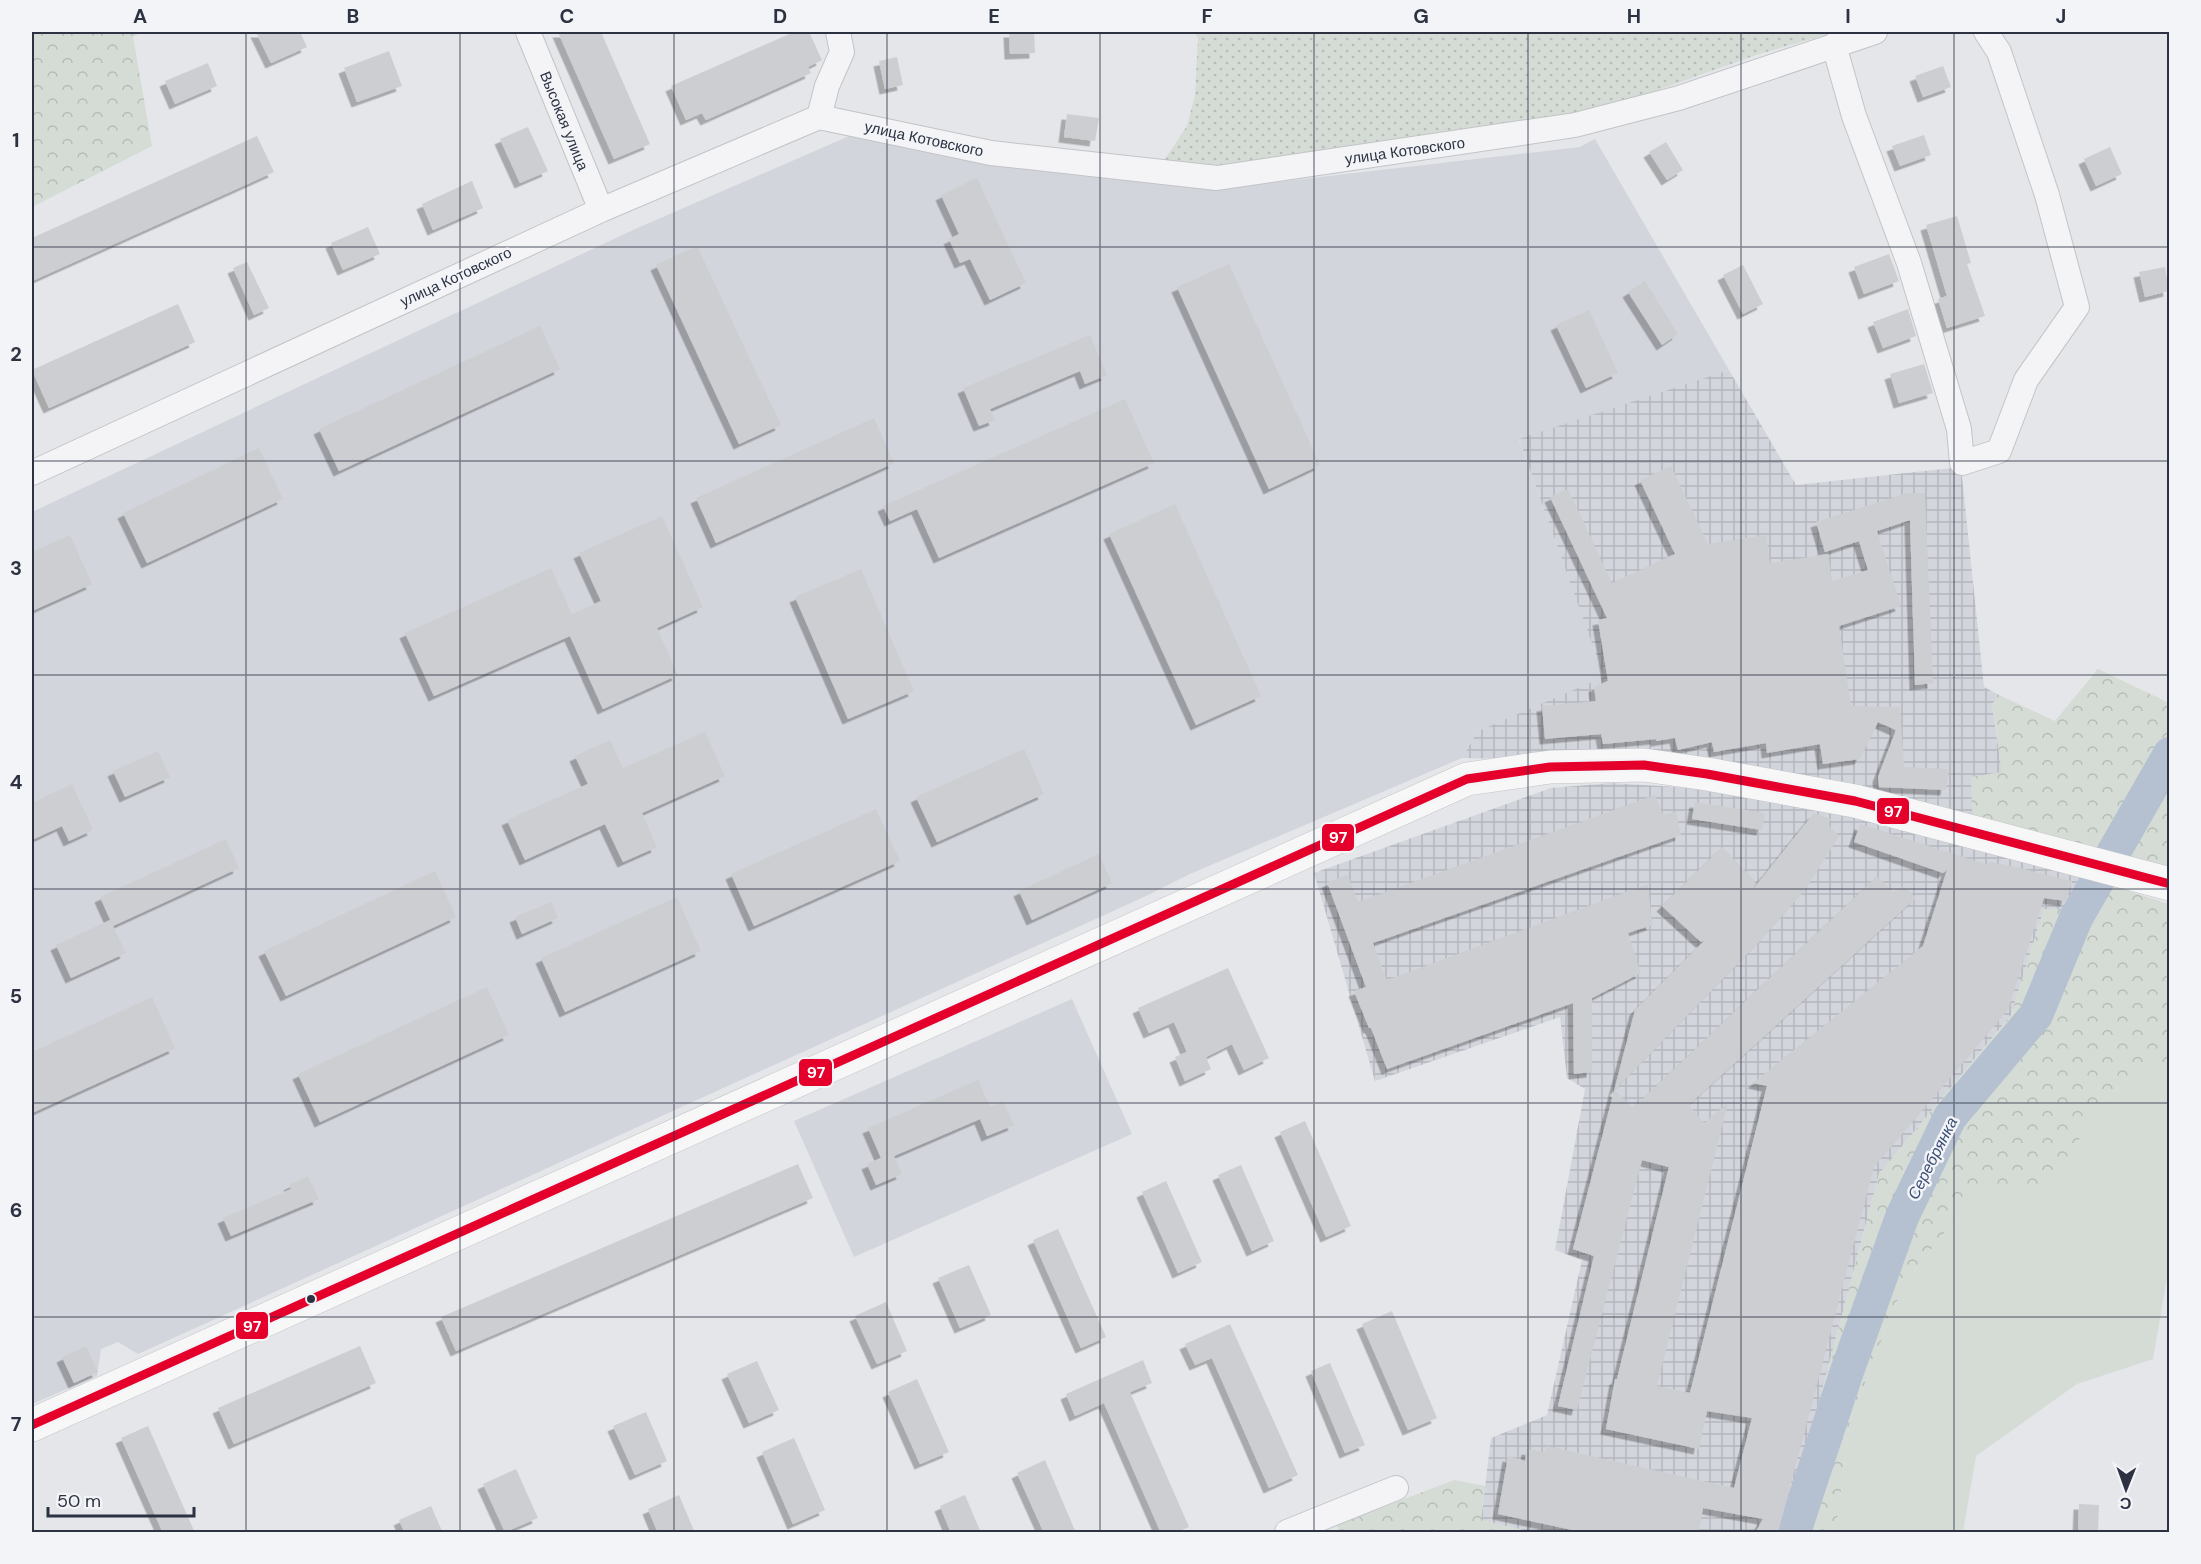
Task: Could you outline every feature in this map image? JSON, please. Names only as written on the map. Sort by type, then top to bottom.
[{"type":"street","name":"Высокая улица","points":[[528,32],[601,210]]},
{"type":"street","points":[[819,117],[827,86],[842,52],[838,32]]},
{"type":"street","name":"улица Котовского","points":[[32,473],[601,210],[819,117],[991,153],[1217,178],[1575,125],[1679,98],[1875,32]]},
{"type":"street","points":[[1834,45],[1854,116],[1909,263],[1959,429],[1962,463],[1999,451],[2026,380],[2076,307],[2048,195],[1999,52],[1986,32]]},
{"type":"street","points":[[32,1425],[1467,779],[1550,767],[1644,765],[1751,781],[1855,801],[2169,884]]},
{"type":"street","points":[[1287,1533],[1396,1488]]},
{"type":"shaded area","points":[[854,134],[1225,188],[1580,147],[1595,139],[1729,370],[1519,440],[1605,678],[1478,731],[1462,758],[1190,874],[1144,897],[138,1354],[118,1342],[101,1349],[97,1376],[32,1404],[32,512],[633,230]]},
{"type":"shaded area","points":[[1729,370],[1796,485],[1961,467],[1984,687],[1999,695],[1992,705],[2002,772],[1974,820],[1510,759],[1462,758],[1478,731],[1604,677],[1519,439]]},
{"type":"shaded area","points":[[1611,783],[1709,789],[1877,819],[2082,876],[2070,909],[2044,909],[2011,1015],[1879,1174],[1785,1532],[1531,1532],[1481,1520],[1491,1438],[1547,1415],[1582,1260],[1555,1250],[1585,1089],[1567,1078],[1560,1017],[1375,1081],[1314,873],[1551,788]]},
{"type":"shaded area","points":[[1072,999],[1132,1134],[854,1257],[794,1121]]},
{"type":"green space","points":[[32,32],[142,32],[133,37],[152,146],[32,207]]},
{"type":"green space","points":[[1195,32],[1836,32],[1759,54],[1644,95],[1528,125],[1216,171],[1163,162],[1187,126],[1195,95],[1198,39]]},
{"type":"green space","points":[[2098,669],[2169,703],[2169,871],[1974,820],[1971,777],[2002,772],[1992,704],[1999,695],[2055,721]]},
{"type":"green space","points":[[2082,876],[2169,904],[2169,1074],[2150,1069],[2110,1094],[2046,1188],[1980,1187],[1903,1286],[1850,1421],[1837,1522],[1830,1532],[1785,1532],[1879,1174],[2011,1015],[2044,909],[2070,909]]},
{"type":"green space","points":[[2150,1069],[2169,1074],[2169,1266],[2153,1359],[2077,1384],[1976,1456],[1963,1532],[1830,1532],[1837,1522],[1850,1421],[1903,1286],[1980,1187],[2046,1187],[2110,1094]]},
{"type":"green space","points":[[1454,1480],[1485,1486],[1481,1520],[1531,1532],[1340,1532],[1336,1525]]},
{"type":"building","points":[[256,32],[300,32],[307,47],[271,63]]},
{"type":"building","points":[[558,32],[601,32],[650,144],[614,159]]},
{"type":"building","points":[[794,32],[809,32],[822,60],[808,67],[811,73],[706,120],[702,113],[686,120],[671,86]]},
{"type":"building","points":[[1009,32],[1034,32],[1035,53],[1010,54]]},
{"type":"building","points":[[389,51],[402,86],[357,102],[344,68]]},
{"type":"building","points":[[897,57],[903,85],[885,89],[879,61]]},
{"type":"building","points":[[208,63],[217,86],[175,104],[165,81]]},
{"type":"building","points":[[1943,66],[1951,87],[1923,97],[1915,76]]},
{"type":"building","points":[[1067,114],[1099,118],[1095,141],[1064,137]]},
{"type":"building","points":[[528,127],[548,171],[520,183],[500,139]]},
{"type":"building","points":[[1924,135],[1931,155],[1900,166],[1892,146]]},
{"type":"building","points":[[257,136],[274,172],[32,281],[32,238]]},
{"type":"building","points":[[1666,142],[1683,170],[1667,180],[1649,152]]},
{"type":"building","points":[[2110,147],[2122,174],[2096,186],[2084,159]]},
{"type":"building","points":[[977,178],[1026,283],[990,300],[970,259],[960,263],[949,239],[959,234],[941,195]]},
{"type":"building","points":[[472,181],[483,208],[433,230],[422,204]]},
{"type":"building","points":[[1957,216],[1971,263],[1967,264],[1985,316],[1947,328],[1938,299],[1947,296],[1926,225]]},
{"type":"building","points":[[368,227],[380,254],[343,270],[331,243]]},
{"type":"building","points":[[697,246],[781,425],[739,444],[656,265]]},
{"type":"building","points":[[1889,254],[1899,281],[1864,294],[1854,267]]},
{"type":"building","points":[[247,262],[269,308],[254,315],[233,268]]},
{"type":"building","points":[[1229,264],[1320,465],[1269,489],[1177,287]]},
{"type":"building","points":[[1743,265],[1763,304],[1743,314],[1723,275]]},
{"type":"building","points":[[2165,267],[2169,291],[2145,297],[2139,272]]},
{"type":"building","points":[[1645,281],[1678,334],[1662,345],[1628,292]]},
{"type":"building","points":[[178,304],[195,342],[49,408],[32,370]]},
{"type":"building","points":[[1908,309],[1916,336],[1883,348],[1873,322]]},
{"type":"building","points":[[1589,310],[1618,373],[1586,388],[1556,325]]},
{"type":"building","points":[[540,326],[560,369],[339,471],[319,429]]},
{"type":"building","points":[[1090,335],[1107,375],[1085,384],[1080,371],[990,409],[995,420],[979,426],[963,388]]},
{"type":"building","points":[[1924,364],[1933,393],[1899,403],[1890,374]]},
{"type":"building","points":[[1125,399],[1154,463],[939,558],[917,509],[890,521],[883,506]]},
{"type":"building","points":[[874,418],[894,463],[716,543],[696,498]]},
{"type":"building","points":[[259,448],[283,499],[147,563],[123,513]]},
{"type":"building","points":[[1671,466],[1708,544],[1766,535],[1770,563],[1828,554],[1832,581],[1868,570],[1859,541],[1825,552],[1816,522],[1907,493],[1925,493],[1933,683],[1915,685],[1910,520],[1877,531],[1901,606],[1839,626],[1851,706],[1900,707],[1904,767],[1949,769],[1946,790],[1879,787],[1878,777],[1896,730],[1878,722],[1860,759],[1823,764],[1820,744],[1767,753],[1766,743],[1714,752],[1712,742],[1678,750],[1675,738],[1603,744],[1601,734],[1545,739],[1542,706],[1596,701],[1594,687],[1608,681],[1598,620],[1607,618],[1550,497],[1568,489],[1612,583],[1675,554],[1640,480]]},
{"type":"building","points":[[1175,504],[1261,696],[1196,725],[1109,534]]},
{"type":"building","points":[[662,516],[703,607],[657,628],[678,675],[603,709],[570,636],[434,696],[405,633],[551,568],[572,614],[601,601],[579,553]]},
{"type":"building","points":[[70,535],[92,584],[32,611],[32,552]]},
{"type":"building","points":[[861,569],[914,691],[848,719],[795,597]]},
{"type":"building","points":[[705,732],[725,776],[642,813],[657,847],[623,862],[605,824],[525,860],[507,820],[588,784],[575,756],[610,740],[623,768]]},
{"type":"building","points":[[1024,749],[1044,794],[937,842],[916,797]]},
{"type":"building","points":[[158,751],[170,777],[125,797],[113,771]]},
{"type":"building","points":[[72,784],[93,830],[69,841],[62,826],[32,840],[32,803]]},
{"type":"building","points":[[1655,795],[1663,815],[1676,812],[1681,835],[1373,943],[1387,980],[1648,884],[1652,925],[1628,933],[1641,973],[1592,998],[1592,1072],[1574,1074],[1573,1003],[1387,1069],[1354,991],[1366,987],[1327,882],[1348,875],[1358,902]]},
{"type":"building","points":[[1695,802],[1765,813],[1762,830],[1692,819]]},
{"type":"building","points":[[876,809],[900,861],[754,926],[731,874]]},
{"type":"building","points":[[1814,813],[1831,819],[1828,825],[1839,836],[1805,890],[1759,942],[1615,1090],[1633,1108],[1877,876],[1893,892],[1904,886],[1916,898],[1689,1105],[1704,1123],[1728,1103],[1657,1386],[1690,1393],[1767,1086],[1753,1083],[1923,946],[1947,870],[1943,873],[1854,842],[1860,824],[1988,865],[1989,862],[2007,865],[2072,881],[2066,901],[2044,898],[2008,1010],[1874,1167],[1778,1533],[1755,1533],[1763,1519],[1703,1508],[1698,1533],[1586,1533],[1498,1514],[1508,1456],[1525,1461],[1527,1449],[1545,1452],[1547,1446],[1734,1488],[1752,1418],[1707,1411],[1699,1449],[1606,1429],[1615,1379],[1617,1379],[1669,1167],[1642,1160],[1577,1410],[1558,1406],[1594,1256],[1573,1249],[1635,1010],[1704,941],[1701,942],[1662,906],[1722,847],[1755,881],[1753,889]]},
{"type":"building","points":[[226,839],[239,868],[113,926],[100,897]]},
{"type":"building","points":[[1099,854],[1112,883],[1032,920],[1019,891]]},
{"type":"building","points":[[435,871],[456,917],[286,996],[264,951]]},
{"type":"building","points":[[677,897],[701,951],[565,1012],[541,958]]},
{"type":"building","points":[[551,902],[558,918],[522,934],[515,917]]},
{"type":"building","points":[[110,920],[126,953],[71,978],[56,945]]},
{"type":"building","points":[[1228,968],[1269,1058],[1244,1070],[1232,1044],[1206,1057],[1211,1069],[1185,1081],[1175,1057],[1187,1052],[1174,1022],[1149,1033],[1138,1008]]},
{"type":"building","points":[[487,987],[509,1035],[320,1122],[298,1074]]},
{"type":"building","points":[[152,997],[175,1048],[32,1113],[32,1052]]},
{"type":"building","points":[[978,1080],[990,1107],[1003,1101],[1014,1125],[987,1136],[980,1119],[894,1156],[902,1174],[876,1185],[867,1164],[881,1158],[868,1128]]},
{"type":"building","points":[[1305,1121],[1351,1226],[1326,1237],[1280,1132]]},
{"type":"building","points":[[798,1164],[813,1198],[456,1351],[441,1317]]},
{"type":"building","points":[[1241,1165],[1274,1241],[1252,1251],[1218,1175]]},
{"type":"building","points":[[308,1176],[319,1199],[231,1236],[223,1218],[291,1189],[289,1185]]},
{"type":"building","points":[[1166,1181],[1202,1262],[1178,1273],[1142,1192]]},
{"type":"building","points":[[1058,1229],[1106,1337],[1081,1348],[1033,1240]]},
{"type":"building","points":[[969,1265],[991,1315],[960,1328],[938,1278]]},
{"type":"building","points":[[886,1302],[907,1351],[877,1364],[855,1316]]},
{"type":"building","points":[[1392,1311],[1437,1418],[1408,1430],[1362,1324]]},
{"type":"building","points":[[1230,1324],[1298,1475],[1269,1488],[1212,1358],[1195,1365],[1185,1344]]},
{"type":"building","points":[[86,1346],[98,1372],[74,1383],[62,1357]]},
{"type":"building","points":[[360,1346],[376,1383],[234,1444],[218,1408]]},
{"type":"building","points":[[1143,1360],[1152,1383],[1130,1392],[1189,1527],[1175,1533],[1161,1533],[1104,1403],[1075,1416],[1066,1394]]},
{"type":"building","points":[[757,1361],[779,1410],[749,1423],[727,1374]]},
{"type":"building","points":[[1330,1363],[1365,1445],[1345,1453],[1311,1371]]},
{"type":"building","points":[[917,1379],[949,1452],[920,1464],[888,1392]]},
{"type":"building","points":[[646,1412],[667,1461],[635,1475],[613,1426]]},
{"type":"building","points":[[148,1426],[195,1533],[163,1533],[121,1438]]},
{"type":"building","points":[[794,1438],[825,1510],[793,1524],[762,1452]]},
{"type":"building","points":[[1045,1460],[1076,1533],[1044,1533],[1017,1473]]},
{"type":"building","points":[[516,1469],[538,1518],[505,1532],[483,1484]]},
{"type":"building","points":[[679,1495],[695,1533],[658,1533],[648,1509]]},
{"type":"building","points":[[965,1495],[981,1533],[951,1533],[940,1506]]},
{"type":"building","points":[[2079,1504],[2099,1505],[2098,1533],[2078,1533]]},
{"type":"building","points":[[431,1506],[443,1533],[405,1533],[399,1520]]},
{"type":"waterway","name":"Серебрянка","points":[[1794,1532],[1846,1374],[1902,1217],[1950,1117],[2036,1015],[2076,918],[2170,754]]},
{"type":"transit line","name":"97","points":[[32,1425],[1467,779],[1550,767],[1644,765],[1707,774],[1855,801],[2170,884]]}]
